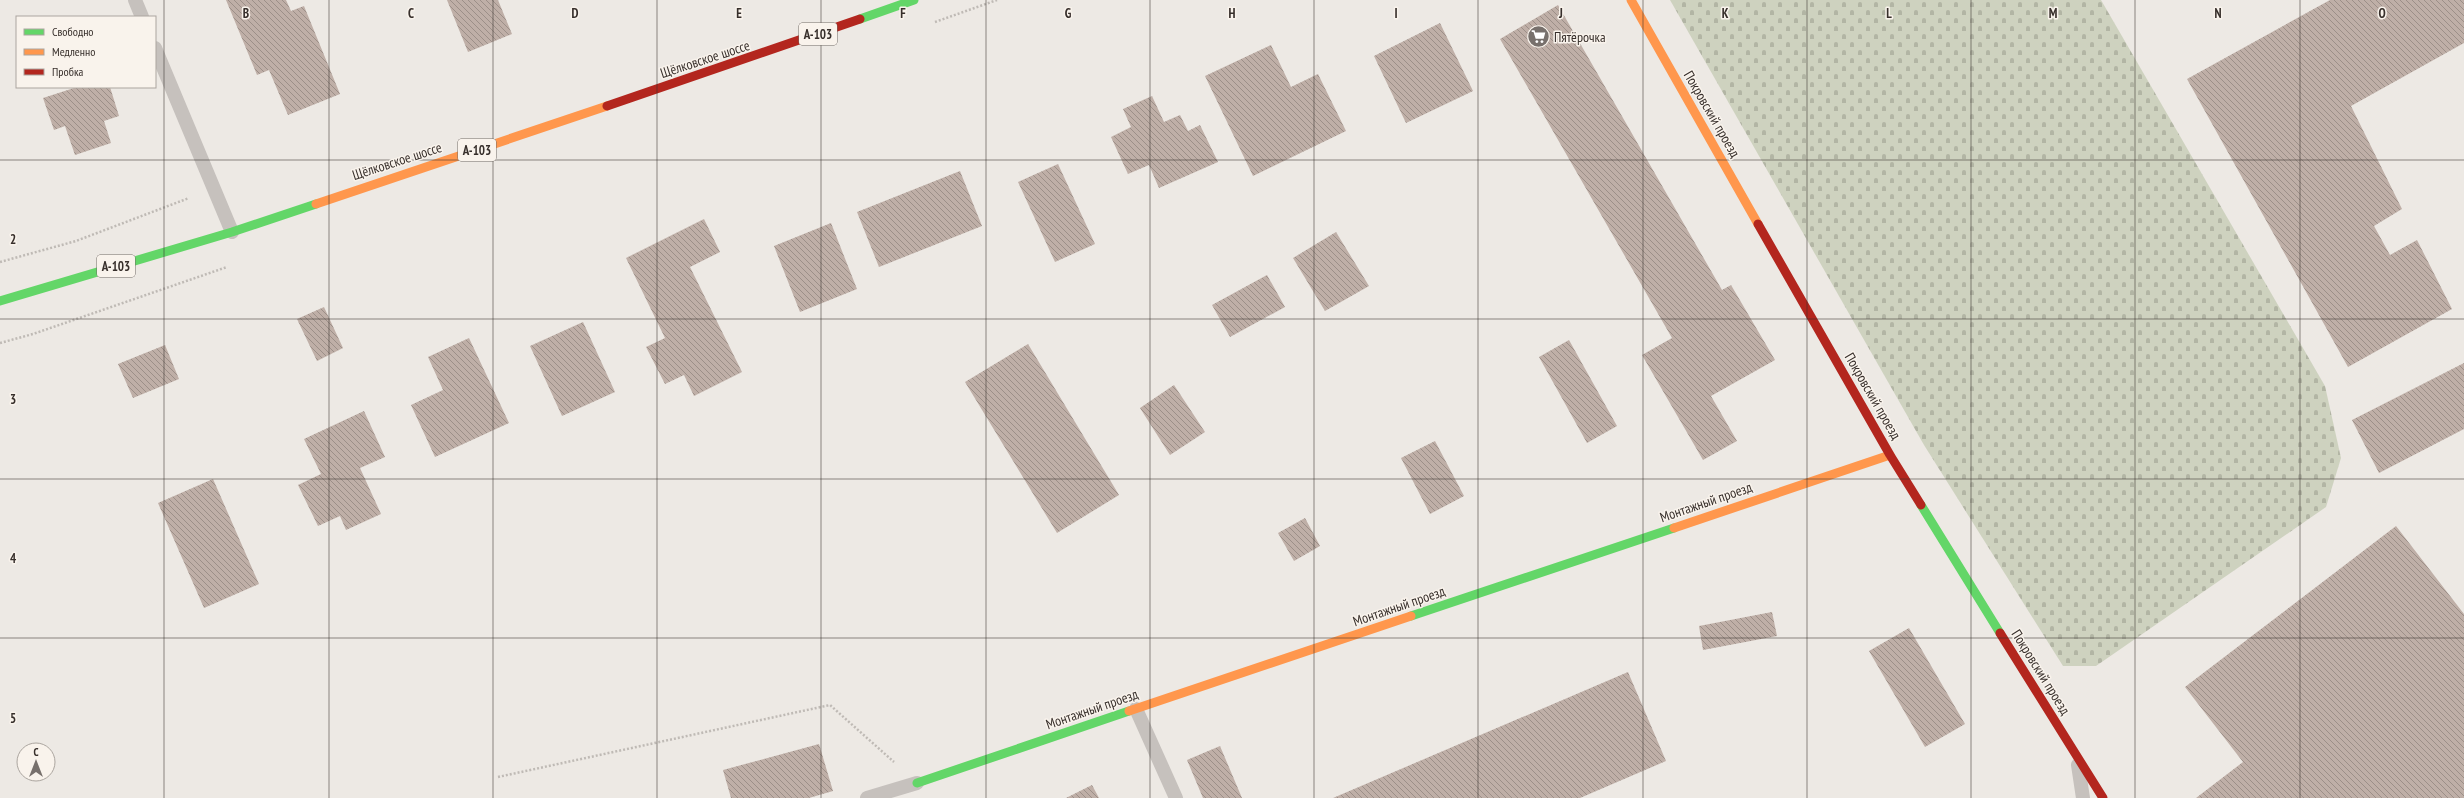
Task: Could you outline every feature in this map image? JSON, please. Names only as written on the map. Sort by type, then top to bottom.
[{"type":"street","name":"Щёлковское шоссе","points":[[0,301],[232,232],[758,56],[914,0]]},
{"type":"street","name":"Покровский проезд","points":[[1631,0],[1890,455],[2103,798]]},
{"type":"street","name":"Монтажный проезд","points":[[917,783],[1890,455]]},
{"type":"lane","points":[[135,0],[142,16]]},
{"type":"lane","points":[[156,50],[232,232]]},
{"type":"lane","points":[[1136,709],[1176,798]]},
{"type":"lane","points":[[2077,755],[2083,798]]},
{"type":"lane","points":[[867,798],[917,783]]},
{"type":"path","points":[[0,262],[76,241],[196,195]]},
{"type":"path","points":[[498,777],[830,705],[917,783]]},
{"type":"green space","points":[[1670,0],[2101,0],[2325,386],[2341,458],[2326,507],[2096,666],[2063,666],[1924,445]]},
{"type":"building","points":[[226,0],[286,0],[291,11],[304,6],[340,94],[288,115],[269,70],[257,75]]},
{"type":"building","points":[[447,0],[498,0],[512,34],[468,52]]},
{"type":"building","points":[[2330,0],[2464,0],[2464,43],[2351,106],[2402,209],[2374,226],[2390,255],[2417,240],[2452,309],[2348,367],[2187,79]]},
{"type":"building","points":[[1558,5],[1722,290],[1731,285],[1775,360],[1711,396],[1737,441],[1703,460],[1642,355],[1672,338],[1500,39]]},
{"type":"building","points":[[1440,23],[1473,91],[1406,123],[1374,56]]},
{"type":"building","points":[[1271,45],[1291,87],[1318,74],[1346,131],[1253,176],[1205,76]]},
{"type":"building","points":[[74,88],[110,88],[119,116],[104,121],[111,143],[75,155],[65,126],[54,130],[43,98]]},
{"type":"building","points":[[1152,96],[1164,122],[1180,115],[1188,131],[1200,125],[1218,162],[1159,188],[1149,165],[1128,174],[1111,137],[1131,127],[1123,109]]},
{"type":"building","points":[[1058,164],[1095,244],[1055,262],[1018,182]]},
{"type":"building","points":[[960,171],[982,226],[879,267],[857,212]]},
{"type":"building","points":[[704,219],[720,252],[690,267],[742,372],[694,396],[684,375],[665,384],[646,347],[665,338],[626,258]]},
{"type":"building","points":[[831,223],[857,289],[800,312],[774,246]]},
{"type":"building","points":[[1336,232],[1369,286],[1325,311],[1293,258]]},
{"type":"building","points":[[1267,275],[1285,307],[1230,337],[1212,305]]},
{"type":"building","points":[[324,307],[343,348],[317,361],[297,319]]},
{"type":"building","points":[[583,322],[615,392],[562,416],[530,346]]},
{"type":"building","points":[[469,338],[509,423],[435,457],[411,405],[443,390],[428,357]]},
{"type":"building","points":[[1569,340],[1617,426],[1587,443],[1539,357]]},
{"type":"building","points":[[1028,344],[1119,495],[1057,533],[965,382]]},
{"type":"building","points":[[165,345],[179,379],[133,398],[118,364]]},
{"type":"building","points":[[2464,363],[2464,429],[2379,473],[2352,420]]},
{"type":"building","points":[[1174,385],[1205,432],[1170,455],[1140,408]]},
{"type":"building","points":[[364,411],[385,457],[360,468],[381,514],[346,530],[340,516],[318,526],[298,485],[321,474],[304,439]]},
{"type":"building","points":[[1435,441],[1464,496],[1430,514],[1401,458]]},
{"type":"building","points":[[213,479],[259,584],[204,608],[158,503]]},
{"type":"building","points":[[1305,518],[1320,546],[1294,561],[1278,533]]},
{"type":"building","points":[[2396,526],[2464,614],[2464,798],[2196,798],[2243,762],[2185,687]]},
{"type":"building","points":[[1772,612],[1777,636],[1703,650],[1699,626]]},
{"type":"building","points":[[1909,628],[1965,724],[1925,747],[1869,651]]},
{"type":"building","points":[[1628,672],[1666,761],[1580,798],[1333,798]]},
{"type":"building","points":[[819,744],[833,791],[809,798],[731,798],[723,770]]},
{"type":"building","points":[[1220,746],[1242,798],[1203,798],[1187,760]]},
{"type":"building","points":[[1092,785],[1099,798],[1066,798]]},
{"type":"traffic: fast","points":[[860,19],[914,0]]},
{"type":"traffic: fast","points":[[0,301],[232,232],[316,204]]},
{"type":"traffic: fast","points":[[1921,505],[2000,633]]},
{"type":"traffic: fast","points":[[1411,616],[1674,528]]},
{"type":"traffic: fast","points":[[917,783],[1129,711]]},
{"type":"traffic: slow","points":[[1631,0],[1758,224]]},
{"type":"traffic: slow","points":[[316,204],[607,106]]},
{"type":"traffic: slow","points":[[1674,528],[1890,455]]},
{"type":"traffic: slow","points":[[1129,711],[1411,616]]},
{"type":"traffic: jam","points":[[607,106],[860,19]]},
{"type":"traffic: jam","points":[[1758,224],[1890,455],[1921,505]]},
{"type":"traffic: jam","points":[[2000,633],[2103,798]]},
{"type":"place","name":"Пятёрочка","points":[[1538,37]]}]
